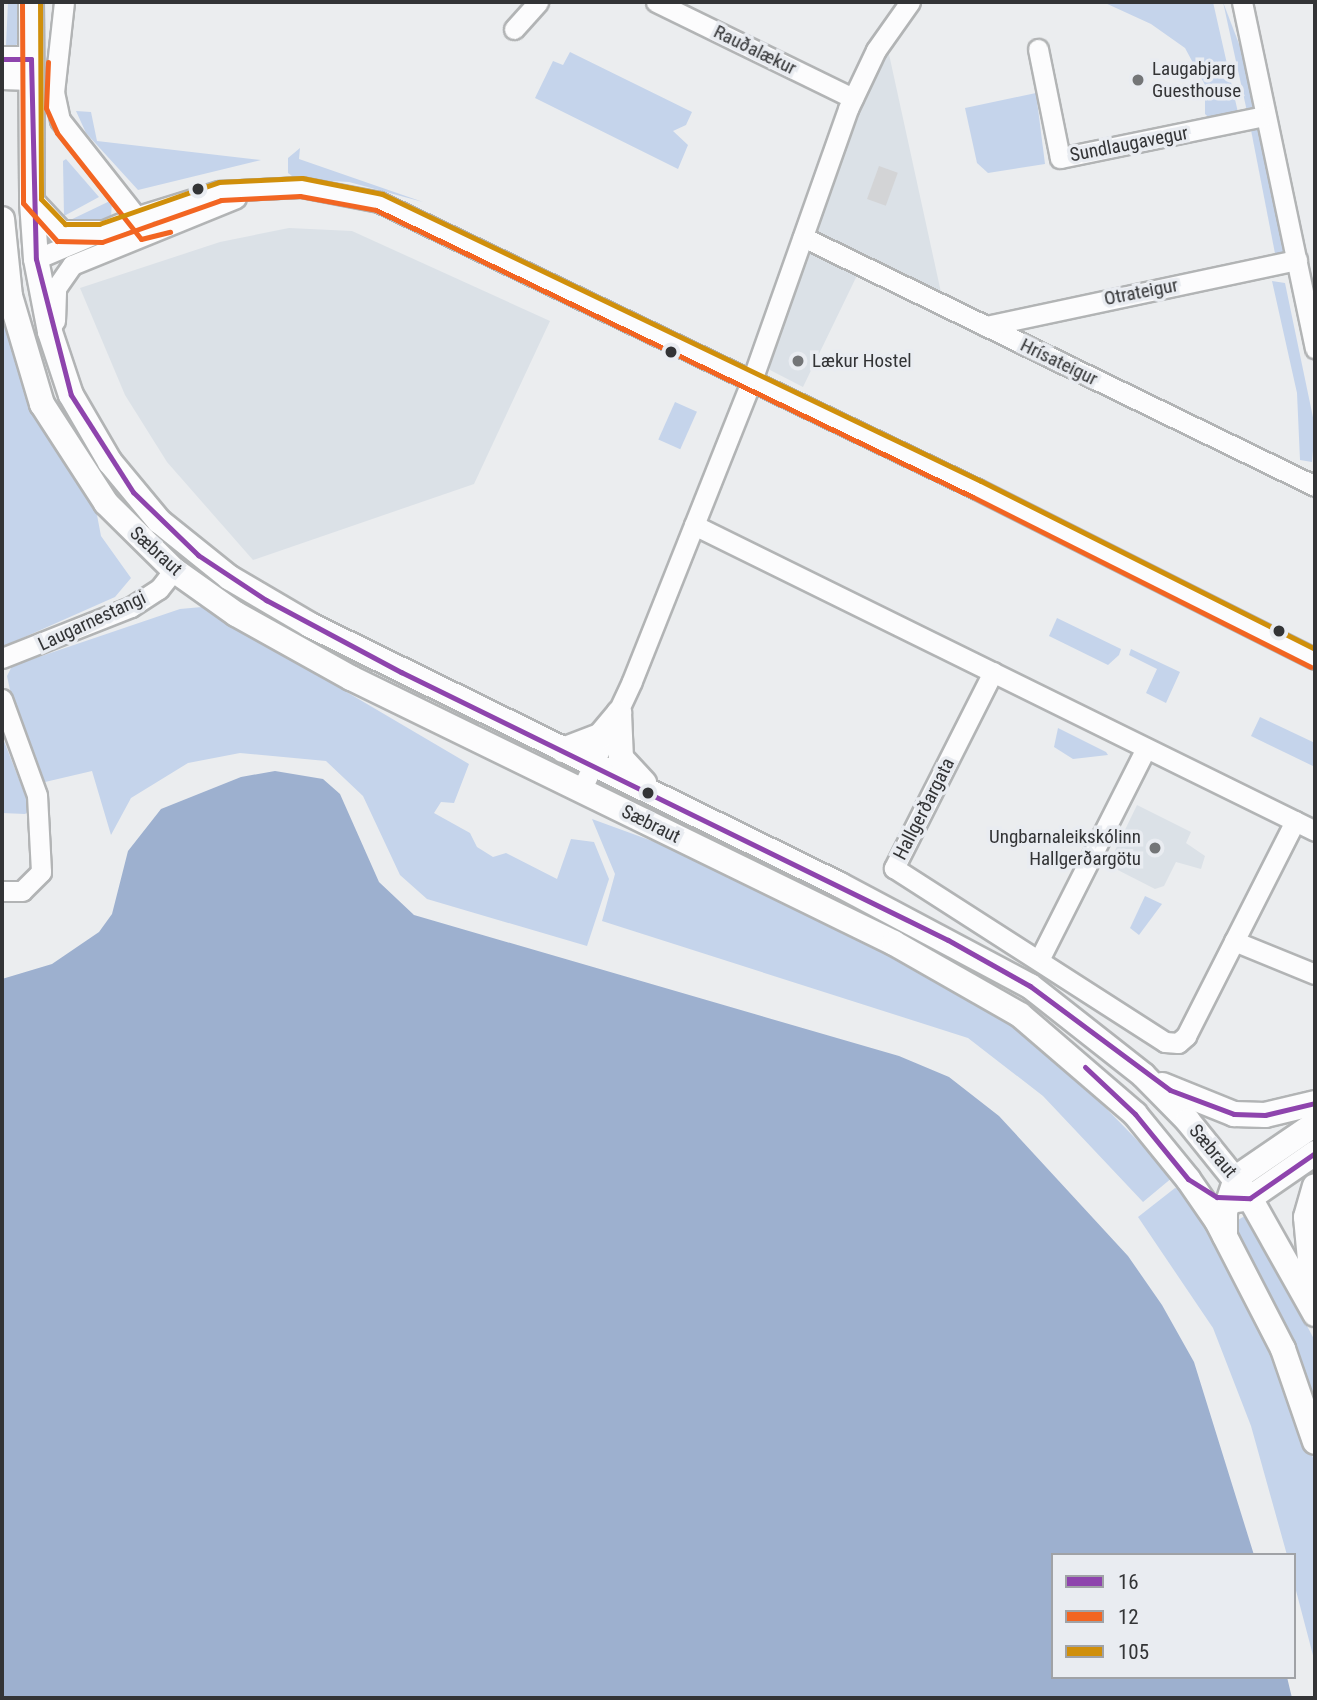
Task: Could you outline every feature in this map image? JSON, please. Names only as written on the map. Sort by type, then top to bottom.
[{"type":"main road","name":"Sæbraut","points":[[31,2],[32,202],[36,259],[57,354],[71,394],[110,462],[159,521],[198,555],[310,625],[660,797],[1030,986],[1143,1075],[1238,1192],[1315,1314]]},
{"type":"main road","points":[[2,59],[31,69]]},
{"type":"main road","points":[[2,77],[31,69]]},
{"type":"main road","points":[[32,202],[61,233],[100,233]]},
{"type":"main road","name":"Sæbraut","points":[[2,219],[9,290],[42,404],[106,503],[174,570],[270,634],[575,788],[894,943],[1010,1008],[1135,1114],[1188,1179],[1225,1237],[1283,1349],[1315,1441]]},
{"type":"main road","points":[[9,290],[36,259]]},
{"type":"main road","points":[[563,750],[600,736],[619,713]]},
{"type":"main road","points":[[619,713],[621,758],[660,797]]},
{"type":"main road","points":[[1143,1075],[1234,1114],[1265,1115],[1315,1103]]},
{"type":"main road","points":[[1225,1237],[1238,1192],[1315,1124]]},
{"type":"main road","points":[[1188,1179],[1238,1192],[1315,1153]]},
{"type":"main road","points":[[1315,1186],[1306,1217],[1305,1245],[1315,1302]]},
{"type":"street","points":[[64,2],[54,92],[60,120],[143,224]]},
{"type":"street","points":[[514,29],[538,2]]},
{"type":"street","name":"Rauðalækur","points":[[656,2],[853,98]]},
{"type":"street","points":[[575,788],[583,785],[619,713],[752,380],[853,98],[876,50],[910,2]]},
{"type":"street","points":[[1231,2],[1253,66]]},
{"type":"street","points":[[1242,2],[1253,66],[1315,348]]},
{"type":"street","name":"Sundlaugavegur","points":[[1038,49],[1060,158],[1265,116]]},
{"type":"street","points":[[57,354],[54,306],[61,275],[85,256],[143,224],[219,191],[271,187],[335,190],[390,206],[752,380],[1315,659]]},
{"type":"street","points":[[36,259],[100,233],[143,224]]},
{"type":"street","name":"Hrísateigur","points":[[803,237],[1315,486]]},
{"type":"street","name":"Otrateigur","points":[[986,326],[1297,260]]},
{"type":"street","points":[[694,525],[1315,831]]},
{"type":"street","name":"Laugarnestangi","points":[[2,658],[131,607],[159,589],[174,570]]},
{"type":"street","name":"Hallgerðargata","points":[[993,672],[894,868],[1174,1044],[1186,1036],[1295,821]]},
{"type":"street","points":[[2,699],[37,795],[41,872],[22,891],[2,891]]},
{"type":"street","points":[[1040,958],[1146,748]]},
{"type":"street","points":[[1234,941],[1315,974]]},
{"type":"shaded area","points":[[8,2],[24,2],[23,33],[13,51],[6,46]]},
{"type":"shaded area","points":[[1103,2],[1213,2],[1239,117],[1216,124],[1205,114],[1205,85],[1185,48],[1151,24]]},
{"type":"shaded area","points":[[1223,2],[1244,57],[1255,109],[1248,116]]},
{"type":"shaded area","points":[[887,45],[942,297],[864,261],[803,387],[770,370],[765,354],[856,99]]},
{"type":"shaded area","points":[[570,52],[692,112],[686,125],[673,131],[688,145],[678,169],[535,98],[553,61],[563,65]]},
{"type":"shaded area","points":[[1036,93],[1045,164],[988,173],[977,163],[965,108]]},
{"type":"shaded area","points":[[76,111],[91,112],[97,141],[261,160],[138,190],[86,133]]},
{"type":"shaded area","points":[[1259,124],[1285,257],[1276,258],[1250,126]]},
{"type":"shaded area","points":[[300,148],[299,159],[423,202],[349,182],[296,179],[288,173],[288,158]]},
{"type":"shaded area","points":[[66,159],[99,197],[64,216],[63,161]]},
{"type":"shaded area","points":[[112,200],[111,218],[89,226],[64,223]]},
{"type":"shaded area","points":[[289,228],[352,231],[550,321],[474,484],[253,560],[167,462],[125,395],[80,288],[220,242]]},
{"type":"shaded area","points":[[1272,281],[1285,283],[1315,427],[1312,462],[1300,460],[1297,393]]},
{"type":"shaded area","points":[[2,296],[97,515],[101,536],[131,578],[115,597],[2,647]]},
{"type":"shaded area","points":[[675,402],[697,412],[680,449],[658,439]]},
{"type":"shaded area","points":[[202,607],[469,764],[454,803],[441,802],[434,813],[470,833],[477,847],[493,857],[506,853],[557,879],[571,839],[594,842],[609,879],[587,946],[427,899],[400,875],[363,796],[326,761],[240,753],[188,763],[131,798],[111,835],[92,771],[45,782],[16,718],[7,676],[12,666],[180,609]]},
{"type":"shaded area","points":[[1057,618],[1121,649],[1119,655],[1108,665],[1049,636]]},
{"type":"shaded area","points":[[1131,649],[1180,672],[1166,703],[1146,693],[1157,669],[1129,655]]},
{"type":"shaded area","points":[[1260,717],[1315,743],[1315,767],[1251,736]]},
{"type":"shaded area","points":[[1058,728],[1108,755],[1073,759],[1054,747]]},
{"type":"shaded area","points":[[2,736],[31,810],[25,814],[2,813]]},
{"type":"shaded area","points":[[275,771],[323,779],[340,794],[379,882],[414,915],[899,1056],[949,1077],[999,1116],[1128,1256],[1162,1305],[1194,1362],[1253,1553],[1051,1553],[1051,1679],[1287,1679],[1292,1698],[2,1698],[2,979],[52,964],[99,932],[112,914],[128,851],[161,809],[241,777]]},
{"type":"shaded area","name":"Ungbarnaleikskólinn Hallgerðargötu","points":[[1137,805],[1191,832],[1186,843],[1205,856],[1201,869],[1176,862],[1164,886],[1155,889],[1108,865]]},
{"type":"shaded area","points":[[592,819],[707,861],[889,951],[993,1011],[1062,1063],[1173,1177],[1143,1202],[1043,1096],[968,1038],[602,921],[615,874]]},
{"type":"shaded area","points":[[1145,896],[1162,904],[1139,935],[1130,928]]},
{"type":"shaded area","points":[[1175,1188],[1183,1191],[1238,1276],[1301,1417],[1315,1465],[1315,1663],[1296,1591],[1296,1553],[1286,1553],[1251,1426],[1213,1328],[1138,1217]]},
{"type":"shaded area","points":[[1248,1214],[1315,1341],[1315,1410],[1236,1241],[1233,1223]]},
{"type":"building","points":[[879,166],[898,173],[886,206],[867,199]]},
{"type":"transit line","name":"12","points":[[22,2],[23,203],[57,241],[102,242],[221,200],[300,196],[376,210],[973,497],[1311,667]]},
{"type":"transit line","name":"105","points":[[40,2],[41,199],[65,224],[99,224],[219,182],[302,178],[382,194],[981,481],[1315,649]]},
{"type":"transit line","name":"16","points":[[2,59],[31,59],[36,259],[71,395],[133,492],[198,555],[266,600],[401,672],[948,940],[1030,986],[1170,1090],[1234,1114],[1265,1115],[1315,1103]]},
{"type":"transit line","name":"12","points":[[48,62],[46,108],[57,133],[141,239],[170,232]]},
{"type":"transit line","name":"16","points":[[1085,1067],[1135,1114],[1188,1179],[1217,1197],[1250,1198],[1315,1153]]},
{"type":"place","name":"Laugabjarg Guesthouse","points":[[1138,80]]},
{"type":"place","name":"Lækur Hostel","points":[[798,361]]},
{"type":"place","name":"Ungbarnaleikskólinn Hallgerðargötu","points":[[1155,848]]}]
